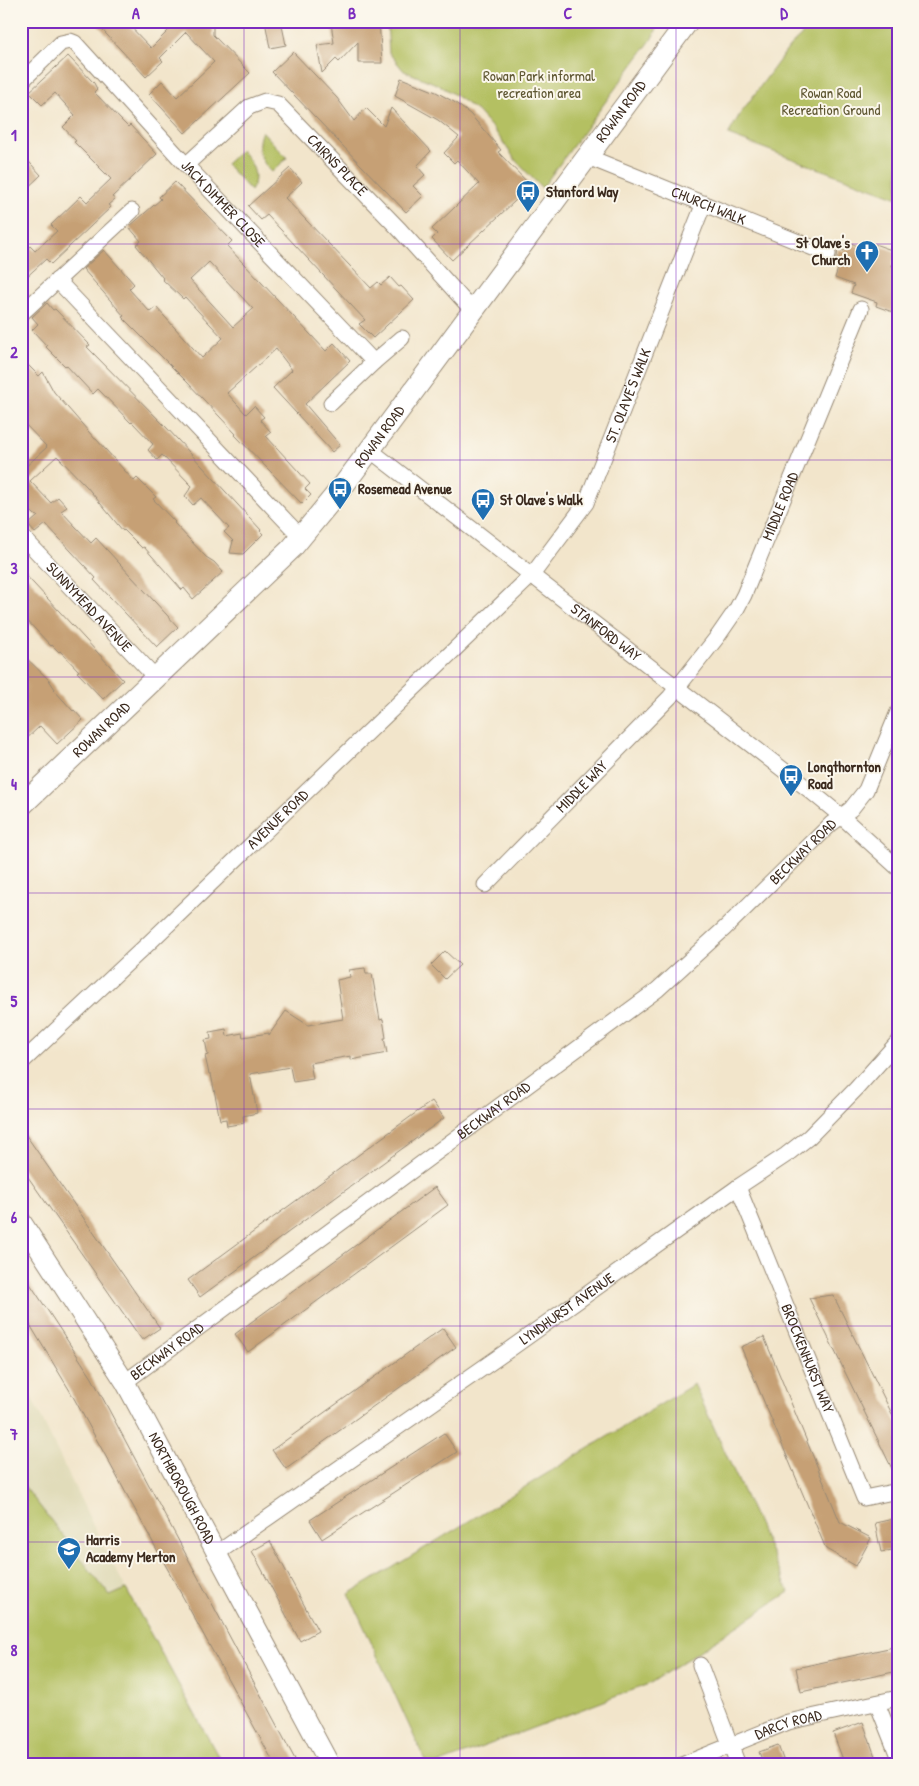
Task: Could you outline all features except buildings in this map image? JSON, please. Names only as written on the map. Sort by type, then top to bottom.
[{"type":"main road","name":"ROWAN ROAD","points":[[21,806],[302,538],[370,450],[688,21]]},
{"type":"street","name":"JACK DIMMER CLOSE","points":[[21,82],[61,44],[70,41],[74,43],[186,165],[374,362]]},
{"type":"street","name":"CAIRNS PLACE","points":[[186,165],[249,107],[265,102],[278,104],[400,230],[473,311]]},
{"type":"street","name":"CHURCH WALK","points":[[588,157],[828,254]]},
{"type":"street","name":"ST. OLAVE'S WALK","points":[[532,575],[586,503],[704,203]]},
{"type":"street","points":[[21,314],[132,210]]},
{"type":"street","points":[[57,280],[302,538]]},
{"type":"street","name":"MIDDLE ROAD","points":[[676,688],[718,636],[742,601],[861,309]]},
{"type":"street","points":[[331,403],[402,338]]},
{"type":"street","name":"STANFORD WAY","points":[[370,450],[841,816],[898,868]]},
{"type":"street","name":"SUNNYMEAD AVENUE","points":[[21,535],[156,678]]},
{"type":"street","name":"AVENUE ROAD","points":[[21,1063],[151,941],[532,575]]},
{"type":"street","name":"MIDDLE WAY","points":[[485,885],[661,706],[676,688]]},
{"type":"street","points":[[841,816],[851,809],[866,790],[898,712]]},
{"type":"street","name":"BECKWAY ROAD","points":[[124,1382],[657,990],[725,928],[841,816]]},
{"type":"street","name":"LYNDHURST AVENUE","points":[[216,1554],[479,1372],[809,1138],[898,1042]]},
{"type":"street","name":"BROCKENHURST WAY","points":[[738,1187],[864,1498],[898,1491]]},
{"type":"street","name":"NORTHBOROUGH ROAD","points":[[21,1221],[124,1382],[330,1765]]},
{"type":"street","points":[[700,1665],[738,1765]]},
{"type":"street","name":"DARCY ROAD","points":[[682,1765],[788,1722],[898,1698]]},
{"type":"street","points":[[877,1702],[898,1756]]},
{"type":"shaded area","name":"Harris Academy Merton","points":[[21,1376],[106,1552],[223,1765],[21,1765]]},
{"type":"green space","name":"Rowan Park informal recreation area","points":[[387,21],[661,21],[651,40],[542,188],[517,162],[495,131],[477,111],[439,85],[404,71],[389,53]]},
{"type":"green space","name":"Rowan Road Recreation Ground","points":[[817,21],[898,21],[898,198],[728,135],[740,114],[790,46]]},
{"type":"green space","points":[[262,131],[287,158],[272,172],[264,163],[260,153],[259,143]]},
{"type":"green space","points":[[241,150],[251,164],[255,174],[254,185],[251,191],[226,164]]},
{"type":"green space","points":[[694,1384],[789,1592],[649,1684],[435,1765],[427,1765],[349,1594]]},
{"type":"green space","name":"Harris Academy Merton","points":[[21,1482],[110,1596],[126,1589],[223,1765],[21,1765]]},
{"type":"place","name":"Stanford Way","points":[[528,213]]},
{"type":"place","name":"St Olave's Church","points":[[867,273]]},
{"type":"place","name":"Rosemead Avenue","points":[[340,510]]},
{"type":"place","name":"St Olave's Walk","points":[[483,521]]},
{"type":"place","name":"Longthornton Road","points":[[791,797]]},
{"type":"place","name":"Harris Academy Merton","points":[[69,1570]]}]
